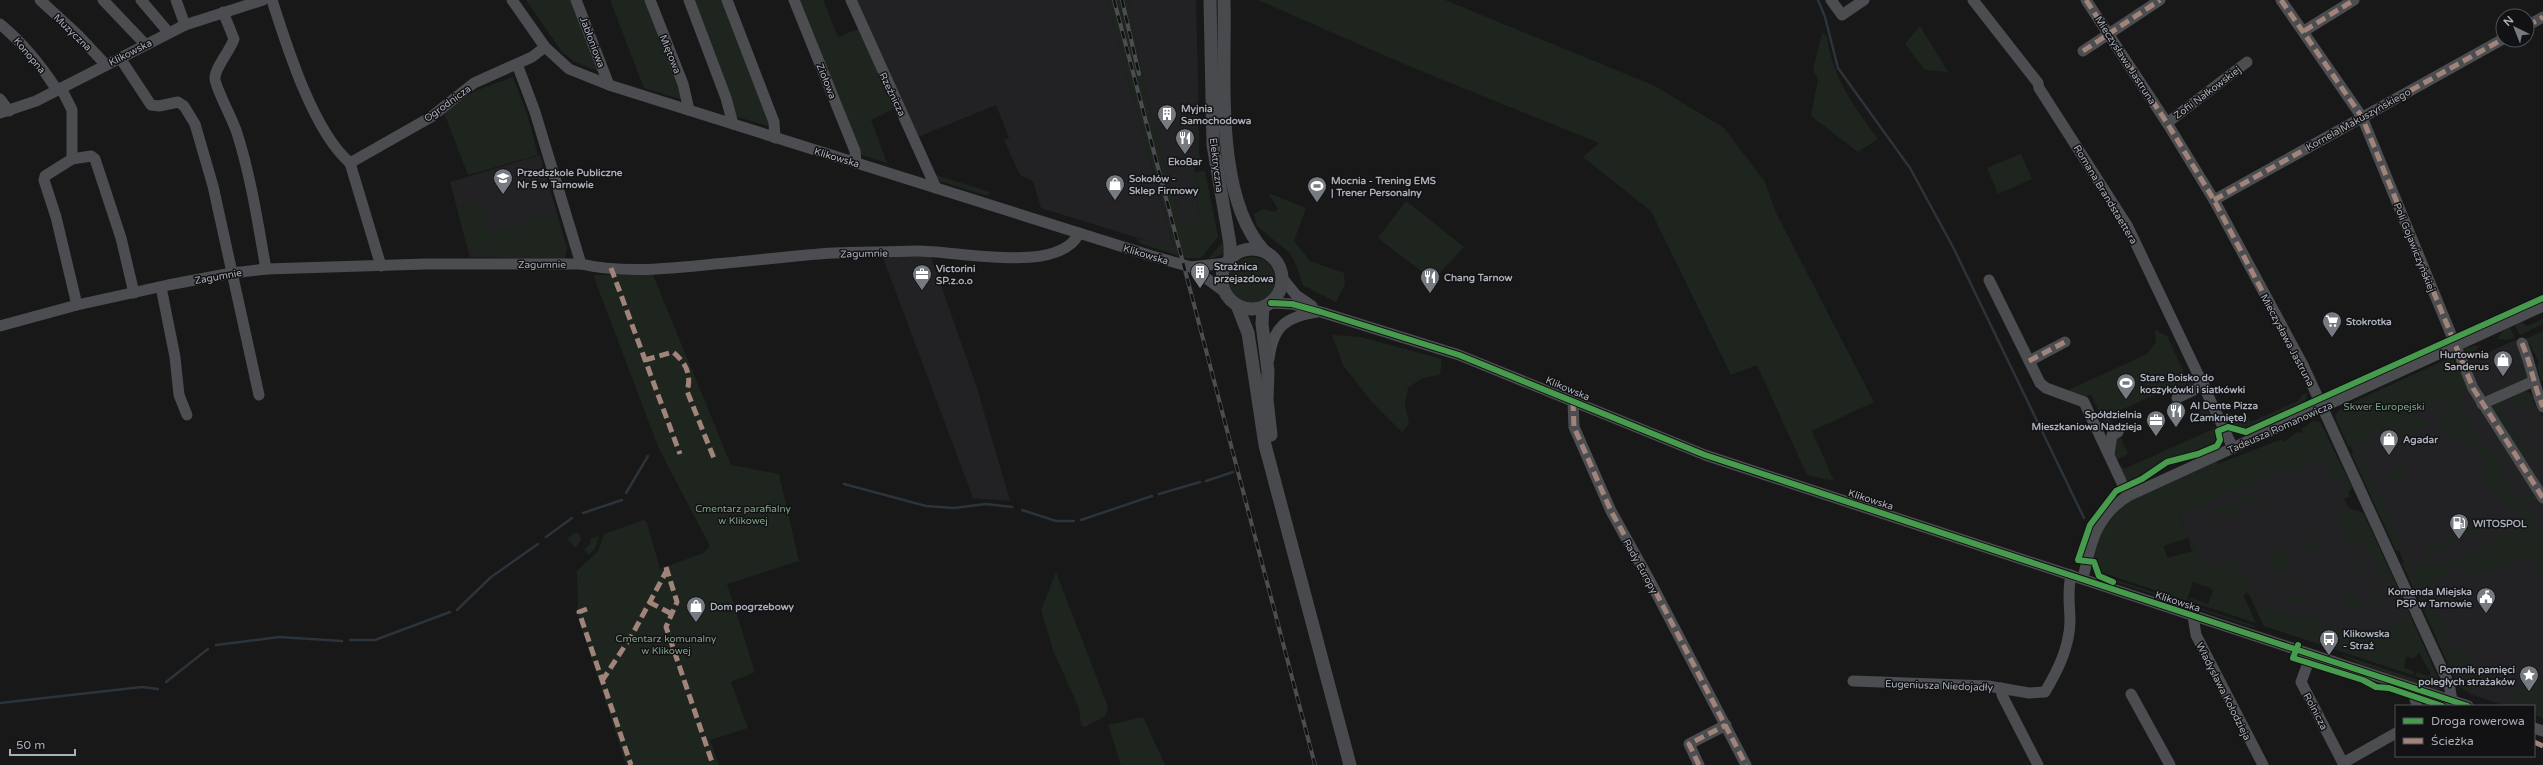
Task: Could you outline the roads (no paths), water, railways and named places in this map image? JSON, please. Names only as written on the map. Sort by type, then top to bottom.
[{"type":"main road","name":"Elektryczna","points":[[1210,0],[1213,145],[1229,260]]},
{"type":"main road","name":"Elektryczna","points":[[1224,0],[1225,103],[1230,165],[1245,224],[1251,236],[1264,251]]},
{"type":"main road","points":[[1276,490],[1267,400],[1268,371],[1262,324],[1267,305],[1281,290],[1283,279],[1278,262],[1264,251],[1246,249],[1229,260],[1223,274],[1225,292],[1237,305],[1248,334],[1265,445],[1276,490],[1350,765]]},
{"type":"main road","points":[[1237,305],[1254,309],[1267,305]]},
{"type":"street","name":"Muzyczna","points":[[40,0],[78,35],[106,65]]},
{"type":"street","points":[[103,0],[145,44]]},
{"type":"street","points":[[141,0],[169,33]]},
{"type":"street","points":[[176,0],[185,25]]},
{"type":"street","name":"Klikowska","points":[[4,112],[59,89],[185,25],[223,12],[235,4],[263,0]]},
{"type":"street","points":[[272,0],[313,113],[334,145],[350,163],[380,266]]},
{"type":"street","name":"Klikowska","points":[[512,0],[546,47],[569,69],[609,85],[775,138],[1191,267],[1225,292]]},
{"type":"street","name":"Jabłoniowa","points":[[576,0],[609,85]]},
{"type":"street","name":"Miętowa","points":[[650,0],[683,84],[689,110]]},
{"type":"street","points":[[689,0],[726,98],[733,124]]},
{"type":"street","points":[[727,0],[774,122],[775,138]]},
{"type":"street","name":"Ziołowa","points":[[794,0],[855,150],[856,163]]},
{"type":"street","name":"Rzeźnicza","points":[[850,0],[936,188]]},
{"type":"street","points":[[1831,0],[1842,15],[1864,0]]},
{"type":"street","name":"Romana Brandstaettera","points":[[1973,0],[2038,84],[2039,88],[2128,227],[2206,388],[2233,448]]},
{"type":"street","name":"Mieczysława Jastruna","points":[[2086,0],[2167,123],[2214,200],[2303,365],[2450,684],[2452,700]]},
{"type":"street","points":[[2083,51],[2160,0]]},
{"type":"street","name":"Poli Gojawiczyńskiej","points":[[2281,0],[2304,31],[2362,117],[2472,388],[2543,498]]},
{"type":"street","points":[[2304,31],[2354,0]]},
{"type":"street","points":[[223,12],[234,39],[229,53],[215,72],[215,81],[237,131],[248,170],[266,269]]},
{"type":"street","name":"Konopna","points":[[0,24],[15,36],[59,89],[72,110],[72,159]]},
{"type":"street","name":"Kornela Makuszyńskiego","points":[[2214,200],[2495,43]]},
{"type":"street","name":"Ogrodnicza","points":[[350,163],[431,117],[474,83],[532,57],[546,47]]},
{"type":"street","points":[[120,58],[151,105],[159,106],[178,102],[184,106],[195,124],[213,186],[258,395]]},
{"type":"street","name":"Zofii Nałkowskiej","points":[[2167,123],[2247,62]]},
{"type":"street","points":[[517,64],[535,112],[581,264]]},
{"type":"street","points":[[0,99],[4,112]]},
{"type":"street","points":[[76,305],[56,217],[44,180],[45,176],[72,159],[91,156],[95,159],[121,238],[134,293]]},
{"type":"street","name":"Zagumnie","points":[[0,326],[76,305],[232,273],[266,269],[426,264],[581,264],[595,268],[637,270],[835,253],[925,251],[1020,258],[1039,256],[1063,250],[1075,241],[1079,233]]},
{"type":"street","name":"Klikowska","points":[[1191,267],[1229,260]]},
{"type":"street","name":"Klikowska","points":[[1283,279],[1296,295],[1321,312]]},
{"type":"street","points":[[1989,280],[2040,383],[2046,388],[2084,402],[2128,496]]},
{"type":"street","points":[[161,287],[175,357],[179,395],[186,415]]},
{"type":"street","name":"Klikowska","points":[[1267,305],[1292,304],[1477,361],[1681,446],[2465,705]]},
{"type":"street","name":"Tadeusza Romanowicza","points":[[2083,579],[2095,530],[2109,510],[2128,496],[2543,306]]},
{"type":"street","points":[[1268,371],[1273,340],[1282,326],[1298,315],[1321,312]]},
{"type":"street","points":[[2029,361],[2065,342]]},
{"type":"street","points":[[2522,343],[2531,365],[2534,381],[2543,407]]},
{"type":"street","points":[[2482,404],[2534,381]]},
{"type":"street","points":[[2178,401],[2206,388]]},
{"type":"street","name":"Rady Europy","points":[[1572,401],[1574,427],[1611,511],[1746,765]]},
{"type":"street","points":[[2101,437],[2103,433],[2117,429],[2112,434],[2109,454]]},
{"type":"street","name":"Eugeniusza Niedojadły","points":[[1853,681],[2001,688],[2029,693],[2045,692],[2064,656],[2069,633],[2067,589],[2071,576]]},
{"type":"street","name":"Władysława Kołodzieja","points":[[2193,616],[2196,635],[2242,729],[2263,765]]},
{"type":"street","name":"Rolnicza","points":[[2311,655],[2301,682],[2344,764]]},
{"type":"street","points":[[2001,688],[2002,695],[2038,765]]},
{"type":"street","points":[[2412,688],[2417,705]]},
{"type":"street","points":[[2132,694],[2170,765]]},
{"type":"street","points":[[1699,765],[1689,744],[1726,725]]},
{"type":"street","points":[[2344,764],[2395,734]]},
{"type":"waterway","points":[[1818,0],[1825,17],[1838,68],[1910,168],[1953,247],[2084,518]]},
{"type":"waterway","points":[[626,493],[648,456]]},
{"type":"waterway","points":[[1206,481],[1233,472]]},
{"type":"waterway","points":[[1159,494],[1200,482]]},
{"type":"waterway","points":[[844,484],[926,506],[954,508],[986,504],[1012,507]]},
{"type":"waterway","points":[[1081,520],[1152,496]]},
{"type":"waterway","points":[[583,513],[622,500]]},
{"type":"waterway","points":[[1022,510],[1056,521],[1074,521]]},
{"type":"waterway","points":[[546,537],[572,518]]},
{"type":"waterway","points":[[457,610],[491,577],[538,544]]},
{"type":"waterway","points":[[350,640],[375,640],[450,612]]},
{"type":"waterway","points":[[216,645],[279,637],[342,641]]},
{"type":"waterway","points":[[166,682],[208,649]]},
{"type":"waterway","points":[[0,703],[142,687],[158,689]]},
{"type":"railway","points":[[1114,0],[1315,765]]},
{"type":"railway","points":[[1122,0],[1139,74]]},
{"type":"place","name":"Myjnia Samochodowa","points":[[1167,131]]},
{"type":"place","name":"EkoBar","points":[[1185,155]]},
{"type":"place","name":"Przedszkole Publiczne Nr 5 w Tarnowie","points":[[503,195]]},
{"type":"place","name":"Sokołów - Sklep Firmowy","points":[[1115,201]]},
{"type":"place","name":"Mocnia - Trening EMS | Trener Personalny","points":[[1317,203]]},
{"type":"place","name":"Strażnica przejazdowa","points":[[1200,289]]},
{"type":"place","name":"Victorini SP.z.o.o","points":[[922,291]]},
{"type":"place","name":"Chang Tarnow","points":[[1430,294]]},
{"type":"place","name":"Stokrotka","points":[[2332,338]]},
{"type":"place","name":"Hurtownia Sanderus","points":[[2503,377]]},
{"type":"place","name":"Stare Boisko do koszykówki i siatkówki","points":[[2126,400]]},
{"type":"place","name":"Al Dente Pizza (Zamknięte)","points":[[2176,428]]},
{"type":"place","name":"Spółdzielnia Mieszkaniowa Nadzieja","points":[[2156,437]]},
{"type":"place","name":"Agadar","points":[[2389,456]]},
{"type":"place","name":"WITOSPOL","points":[[2459,540]]},
{"type":"place","name":"Komenda Miejska PSP w Tarnowie","points":[[2486,614]]},
{"type":"place","name":"Dom pogrzebowy","points":[[696,623]]},
{"type":"place","name":"Klikowska - Straż","points":[[2329,656]]},
{"type":"place","name":"Pomnik pamięci poległych strażaków","points":[[2529,692]]},
{"type":"park label","name":"Skwer Europejski","points":[[2384,406]]},
{"type":"park label","name":"Cmentarz parafialny w Klikowej","points":[[743,514]]},
{"type":"park label","name":"Cmentarz komunalny w Klikowej","points":[[666,644]]}]
